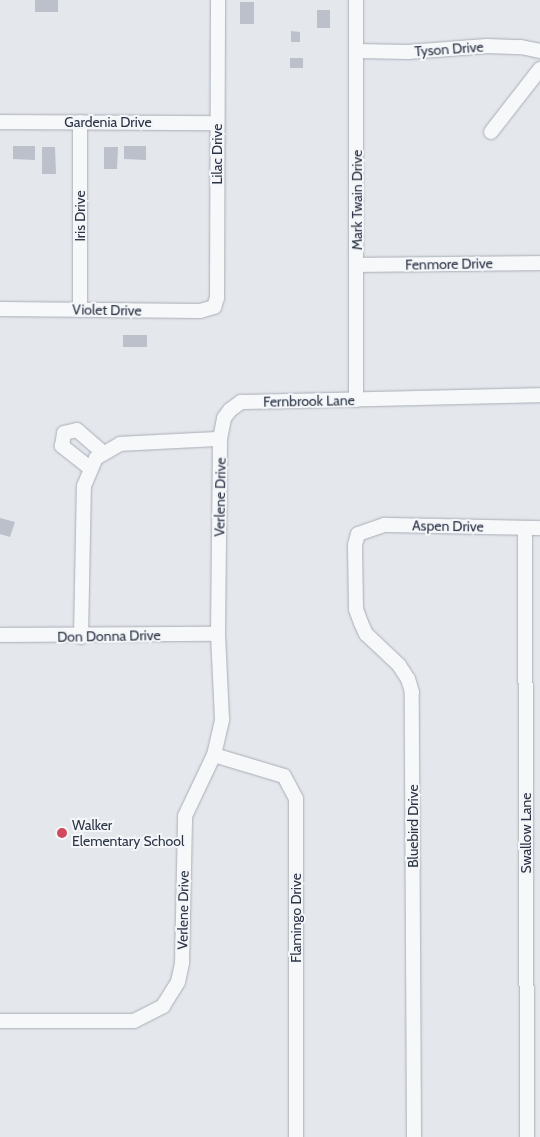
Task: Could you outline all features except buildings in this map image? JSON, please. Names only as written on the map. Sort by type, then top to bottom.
[{"type":"street","name":"Lilac Drive","points":[[214,307],[217,298],[216,123],[218,0]]},
{"type":"street","name":"Mark Twain Drive","points":[[356,0],[358,265],[356,400]]},
{"type":"street","name":"Tyson Drive","points":[[357,51],[408,52],[487,46],[521,47],[540,51]]},
{"type":"street","points":[[491,132],[540,69]]},
{"type":"street","name":"Gardenia Drive","points":[[0,122],[216,123]]},
{"type":"street","name":"Iris Drive","points":[[80,122],[80,310]]},
{"type":"street","name":"Fenmore Drive","points":[[358,265],[540,263]]},
{"type":"street","name":"Violet Drive","points":[[0,309],[200,312],[214,307]]},
{"type":"street","name":"Fernbrook Lane","points":[[220,439],[224,418],[241,402],[540,395]]},
{"type":"street","points":[[90,468],[62,446],[64,433],[77,430],[103,453]]},
{"type":"street","points":[[81,637],[84,486],[90,468],[103,453],[120,444],[220,439]]},
{"type":"street","name":"Verlene Drive","points":[[0,1021],[134,1021],[163,1006],[172,996],[182,964],[185,816],[214,755],[222,719],[218,634],[220,439]]},
{"type":"street","name":"Aspen Drive","points":[[358,534],[384,525],[540,528]]},
{"type":"street","name":"Swallow Lane","points":[[525,528],[527,1137]]},
{"type":"street","name":"Bluebird Drive","points":[[358,534],[354,561],[356,610],[366,634],[399,666],[408,679],[412,692],[414,1137]]},
{"type":"street","name":"Don Donna Drive","points":[[0,636],[81,637],[218,634]]},
{"type":"street","name":"Flamingo Drive","points":[[214,755],[284,776],[296,799],[296,1137]]},
{"type":"place","name":"Walker Elementary School","points":[[62,833]]}]
